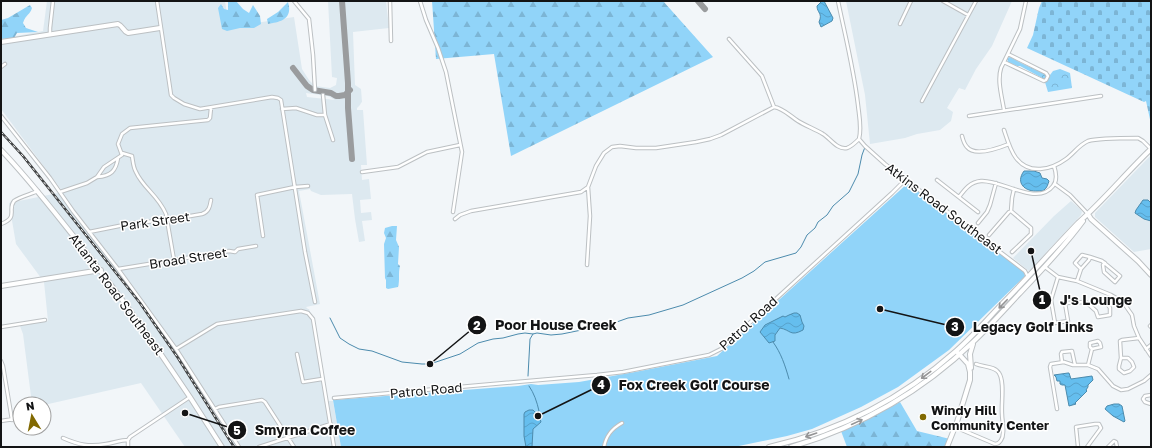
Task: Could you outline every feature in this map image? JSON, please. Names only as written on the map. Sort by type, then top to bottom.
[{"type":"main road","points":[[1,42],[118,24],[128,33],[160,28]]},
{"type":"main road","points":[[769,447],[819,433],[868,411],[910,387],[973,342],[1045,267],[1088,214],[1123,176],[1151,149]]},
{"type":"main road","name":"Atlanta Road Southeast","points":[[1,150],[38,191],[101,270],[146,332],[222,447]]},
{"type":"main road","points":[[1088,214],[1096,224],[1138,261],[1151,275]]},
{"type":"main road","points":[[791,447],[833,433],[878,413],[924,384],[958,353],[1088,214]]},
{"type":"main road","points":[[1,286],[101,270]]},
{"type":"main road","points":[[1011,303],[1028,277]]},
{"type":"main road","points":[[947,447],[955,428],[972,373],[970,354],[973,342]]},
{"type":"main road","points":[[958,353],[968,364],[970,380]]},
{"type":"street","points":[[50,34],[52,1]]},
{"type":"street","points":[[157,1],[171,94],[174,98],[194,108],[200,109],[272,98],[278,98],[280,100],[315,302]]},
{"type":"street","points":[[294,1],[309,18],[315,90]]},
{"type":"street","points":[[390,1],[391,41]]},
{"type":"street","points":[[420,1],[446,72],[462,155],[453,212]]},
{"type":"street","points":[[587,265],[590,216],[588,187],[596,166],[608,149],[612,147],[653,148],[710,139],[721,135],[774,107],[779,108],[797,121],[823,134],[840,148],[851,146],[859,139],[860,125],[857,97],[846,34],[838,1]]},
{"type":"street","points":[[900,24],[911,1]]},
{"type":"street","points":[[943,1],[968,15]]},
{"type":"street","points":[[922,101],[976,1]]},
{"type":"street","points":[[1004,110],[999,77],[1000,70],[1020,29],[1026,1]]},
{"type":"street","points":[[729,40],[762,76],[774,107]]},
{"type":"street","points":[[1004,62],[1044,81],[1048,78],[1046,72],[1008,54]]},
{"type":"street","points":[[1,67],[5,64]]},
{"type":"street","points":[[323,95],[325,115],[333,140]]},
{"type":"street","points":[[969,116],[1101,96]]},
{"type":"street","points":[[97,178],[104,167],[122,156],[118,144],[122,134],[130,128],[208,120],[210,118],[211,108]]},
{"type":"street","points":[[282,109],[296,108],[317,115],[325,115]]},
{"type":"street","points":[[1,116],[50,178],[176,349],[239,447]]},
{"type":"street","points":[[1004,130],[1016,158],[1026,167],[1038,170],[1054,166],[1064,160],[1083,144],[1094,140],[1138,138],[1151,149]]},
{"type":"street","points":[[962,136],[967,148],[973,151],[985,151],[1009,144]]},
{"type":"street","name":"Atkins Road Southeast","points":[[859,139],[875,155],[905,180],[1025,271],[1028,277]]},
{"type":"street","points":[[362,172],[398,167],[427,152],[460,145]]},
{"type":"street","points":[[121,153],[132,156],[135,171],[157,198],[166,214],[174,260]]},
{"type":"street","points":[[60,192],[97,178],[105,177],[112,173],[117,166],[118,158]]},
{"type":"street","points":[[959,197],[965,189],[974,183],[984,181],[1029,193],[1041,194],[1047,192],[1055,184],[1056,174],[1054,166]]},
{"type":"street","name":"Patrol Road","points":[[334,398],[597,376],[709,355],[721,349],[905,180]]},
{"type":"street","points":[[937,180],[978,212]]},
{"type":"street","points":[[978,223],[987,212],[996,183]]},
{"type":"street","points":[[1055,184],[1070,194],[1088,214]]},
{"type":"street","points":[[263,236],[256,194],[308,186]]},
{"type":"street","points":[[455,219],[460,215],[471,211],[576,193],[584,191],[588,187]]},
{"type":"street","points":[[1012,252],[1030,234],[1032,230],[1012,210],[1014,189]]},
{"type":"street","points":[[1,224],[10,219],[12,215],[12,206],[16,200],[38,191]]},
{"type":"street","name":"Park Street","points":[[89,232],[134,223],[167,220],[205,213],[211,200]]},
{"type":"street","points":[[989,236],[1012,210]]},
{"type":"street","name":"Broad Street","points":[[118,269],[229,251],[235,252],[238,249],[256,246]]},
{"type":"street","points":[[1081,269],[1075,263],[1082,255],[1102,261],[1105,263],[1120,276],[1115,282],[1104,272],[1103,265],[1105,263]]},
{"type":"street","points":[[1077,281],[1081,269],[1090,257]]},
{"type":"street","points":[[1045,267],[1058,277],[1077,281],[1111,295],[1123,302],[1132,314],[1134,326],[1139,338],[1151,356]]},
{"type":"street","points":[[1058,277],[1051,300],[1055,323],[1068,321],[1065,303],[1070,302],[1086,302],[1096,311],[1098,317],[1110,315],[1110,308],[1108,305],[1111,295]]},
{"type":"street","points":[[176,349],[217,324],[301,311],[308,313],[313,319],[334,447]]},
{"type":"street","points":[[1,327],[45,320]]},
{"type":"street","points":[[1122,358],[1128,358],[1131,360],[1134,367],[1130,371],[1124,373],[1119,369],[1122,358],[1120,341],[1139,338]]},
{"type":"street","points":[[1146,349],[1151,345]]},
{"type":"street","points":[[1088,365],[1092,349]]},
{"type":"street","points":[[1062,362],[1062,352],[1072,350],[1075,365]]},
{"type":"street","points":[[297,354],[303,382],[322,379]]},
{"type":"street","points":[[1,361],[12,420],[1,422]]},
{"type":"street","points":[[1057,409],[1050,366],[1051,364],[1066,362],[1075,365],[1088,365],[1101,372],[1113,386],[1120,390],[1128,389],[1151,376]]},
{"type":"street","points":[[955,428],[995,444],[1000,442],[1003,434],[1001,411],[1002,381],[1000,375],[994,368],[976,364]]},
{"type":"street","points":[[1,384],[6,383]]},
{"type":"street","points":[[1151,395],[1145,396],[1143,399],[1145,402],[1151,404]]},
{"type":"street","points":[[63,438],[88,446],[98,446],[128,440],[134,434],[190,398]]},
{"type":"street","points":[[215,408],[262,400],[265,402],[294,447]]},
{"type":"street","points":[[604,447],[606,438],[610,431],[622,423]]},
{"type":"street","points":[[259,447],[331,424]]},
{"type":"street","points":[[1078,447],[1076,427],[1099,424],[1101,428],[1087,447]]},
{"type":"street","points":[[128,440],[128,447]]},
{"type":"street","points":[[1108,447],[1114,441],[1116,442],[1117,447]]},
{"type":"shaded area","points":[[47,1],[225,1],[229,27],[294,17],[302,69],[315,86],[330,88],[336,85],[337,78],[332,77],[328,1],[386,1],[389,28],[353,32],[355,85],[361,89],[362,102],[357,110],[363,110],[367,165],[361,165],[362,180],[369,179],[371,199],[360,200],[361,213],[371,212],[372,220],[362,221],[365,241],[359,242],[352,194],[321,195],[311,191],[310,189],[299,191],[320,304],[306,307],[309,309],[316,328],[327,401],[333,401],[341,447],[185,447],[141,383],[52,403],[52,396],[31,396],[23,334],[20,326],[48,321],[44,282],[16,244],[9,203],[63,192],[1,109],[1,39],[43,31]],"holes":[[[306,93],[328,96],[335,100],[307,97]]]},
{"type":"shaded area","points":[[846,1],[1012,1],[992,46],[976,69],[965,90],[959,88],[947,108],[953,112],[951,121],[940,130],[870,144],[865,95]]},
{"type":"shaded area","points":[[1151,155],[1151,249],[1134,252],[1095,217],[1095,213]]},
{"type":"shaded area","points":[[1071,201],[1080,209],[1082,212],[1081,215],[1029,271],[1013,258],[1054,216]]},
{"type":"green space","points":[[228,1],[236,1],[249,13],[253,5],[260,16],[261,24],[254,28],[240,28],[227,31],[222,29],[218,8],[221,4],[224,9],[228,10]]},
{"type":"green space","points":[[432,1],[663,1],[713,57],[511,156],[494,54],[436,59]]},
{"type":"green space","points":[[1042,1],[1151,1],[1151,124],[1146,101],[1144,102],[1027,48],[1033,35]]},
{"type":"green space","points":[[288,2],[289,12],[285,19],[268,24],[267,19],[278,12]]},
{"type":"green space","points":[[30,5],[32,8],[23,23],[26,28],[38,32],[17,33],[14,38],[1,39],[1,20],[8,18]]},
{"type":"green space","points":[[1010,57],[1047,75],[1050,75],[1053,71],[1060,69],[1070,73],[1072,88],[1048,92],[1044,79],[1020,66],[1008,62],[1007,58]]},
{"type":"green space","points":[[908,183],[1024,272],[1025,276],[949,350],[898,387],[861,407],[812,429],[734,447],[341,447],[333,400],[531,384],[538,385],[579,382],[717,356]]},
{"type":"green space","points":[[397,226],[396,240],[399,247],[398,264],[400,266],[399,282],[398,287],[388,289],[386,288],[385,278],[384,244],[386,238],[384,233],[385,228]]},
{"type":"green space","points":[[900,402],[917,431],[950,439],[947,447],[847,447],[841,431]]},
{"type":"water","points":[[824,1],[833,18],[832,21],[821,27],[819,22],[820,15],[817,6]]},
{"type":"water","points":[[1024,171],[1034,171],[1040,173],[1042,178],[1049,181],[1046,188],[1043,191],[1033,191],[1025,188],[1021,183],[1021,175]]},
{"type":"water","points":[[1143,200],[1148,200],[1151,203],[1151,221],[1144,219],[1135,213]]},
{"type":"water","points":[[794,313],[800,315],[804,326],[803,330],[793,333],[780,328],[775,335],[775,341],[769,343],[760,332],[765,325],[783,316],[785,317]]},
{"type":"water","points":[[1069,373],[1071,379],[1092,376],[1093,380],[1088,385],[1087,391],[1075,403],[1076,404],[1069,406],[1065,385],[1060,384],[1060,381],[1057,381],[1054,375]]},
{"type":"water","points":[[1119,404],[1122,406],[1124,422],[1113,416],[1105,409],[1107,406]]},
{"type":"water","points":[[529,410],[533,410],[536,413],[538,412],[541,422],[533,429],[532,447],[526,447],[524,436],[524,414]]},
{"type":"waterway","points":[[330,318],[340,338],[359,349],[372,351],[402,362],[430,364],[460,354],[478,343],[493,339],[525,333],[551,335],[562,334],[611,324],[628,318],[649,315],[683,305],[742,278],[765,262],[796,253],[807,235],[815,228],[818,222],[827,215],[833,206],[849,192],[858,174],[865,147]]},
{"type":"waterway","points":[[528,376],[530,339],[533,334]]},
{"type":"waterway","points":[[773,342],[782,359],[789,379]]},
{"type":"waterway","points":[[529,386],[534,395],[539,411],[536,413]]},
{"type":"taxiway","points":[[342,1],[352,159]]},
{"type":"taxiway","points":[[698,1],[705,9]]},
{"type":"taxiway","points":[[293,68],[307,86],[313,90],[331,93],[336,96],[345,95],[350,90]]},
{"type":"railway","points":[[1,132],[23,156],[140,303],[178,358],[234,447]]},
{"type":"place","name":"J's Lounge","points":[[1031,251]]},
{"type":"place","name":"Legacy Golf Links","points":[[880,309]]},
{"type":"place","name":"Poor House Creek","points":[[430,364]]},
{"type":"place","name":"Smyrna Coffee","points":[[185,413]]},
{"type":"place","name":"Fox Creek Golf Course","points":[[538,416]]},
{"type":"place","name":"Windy Hill Community Center","points":[[923,417]]}]
